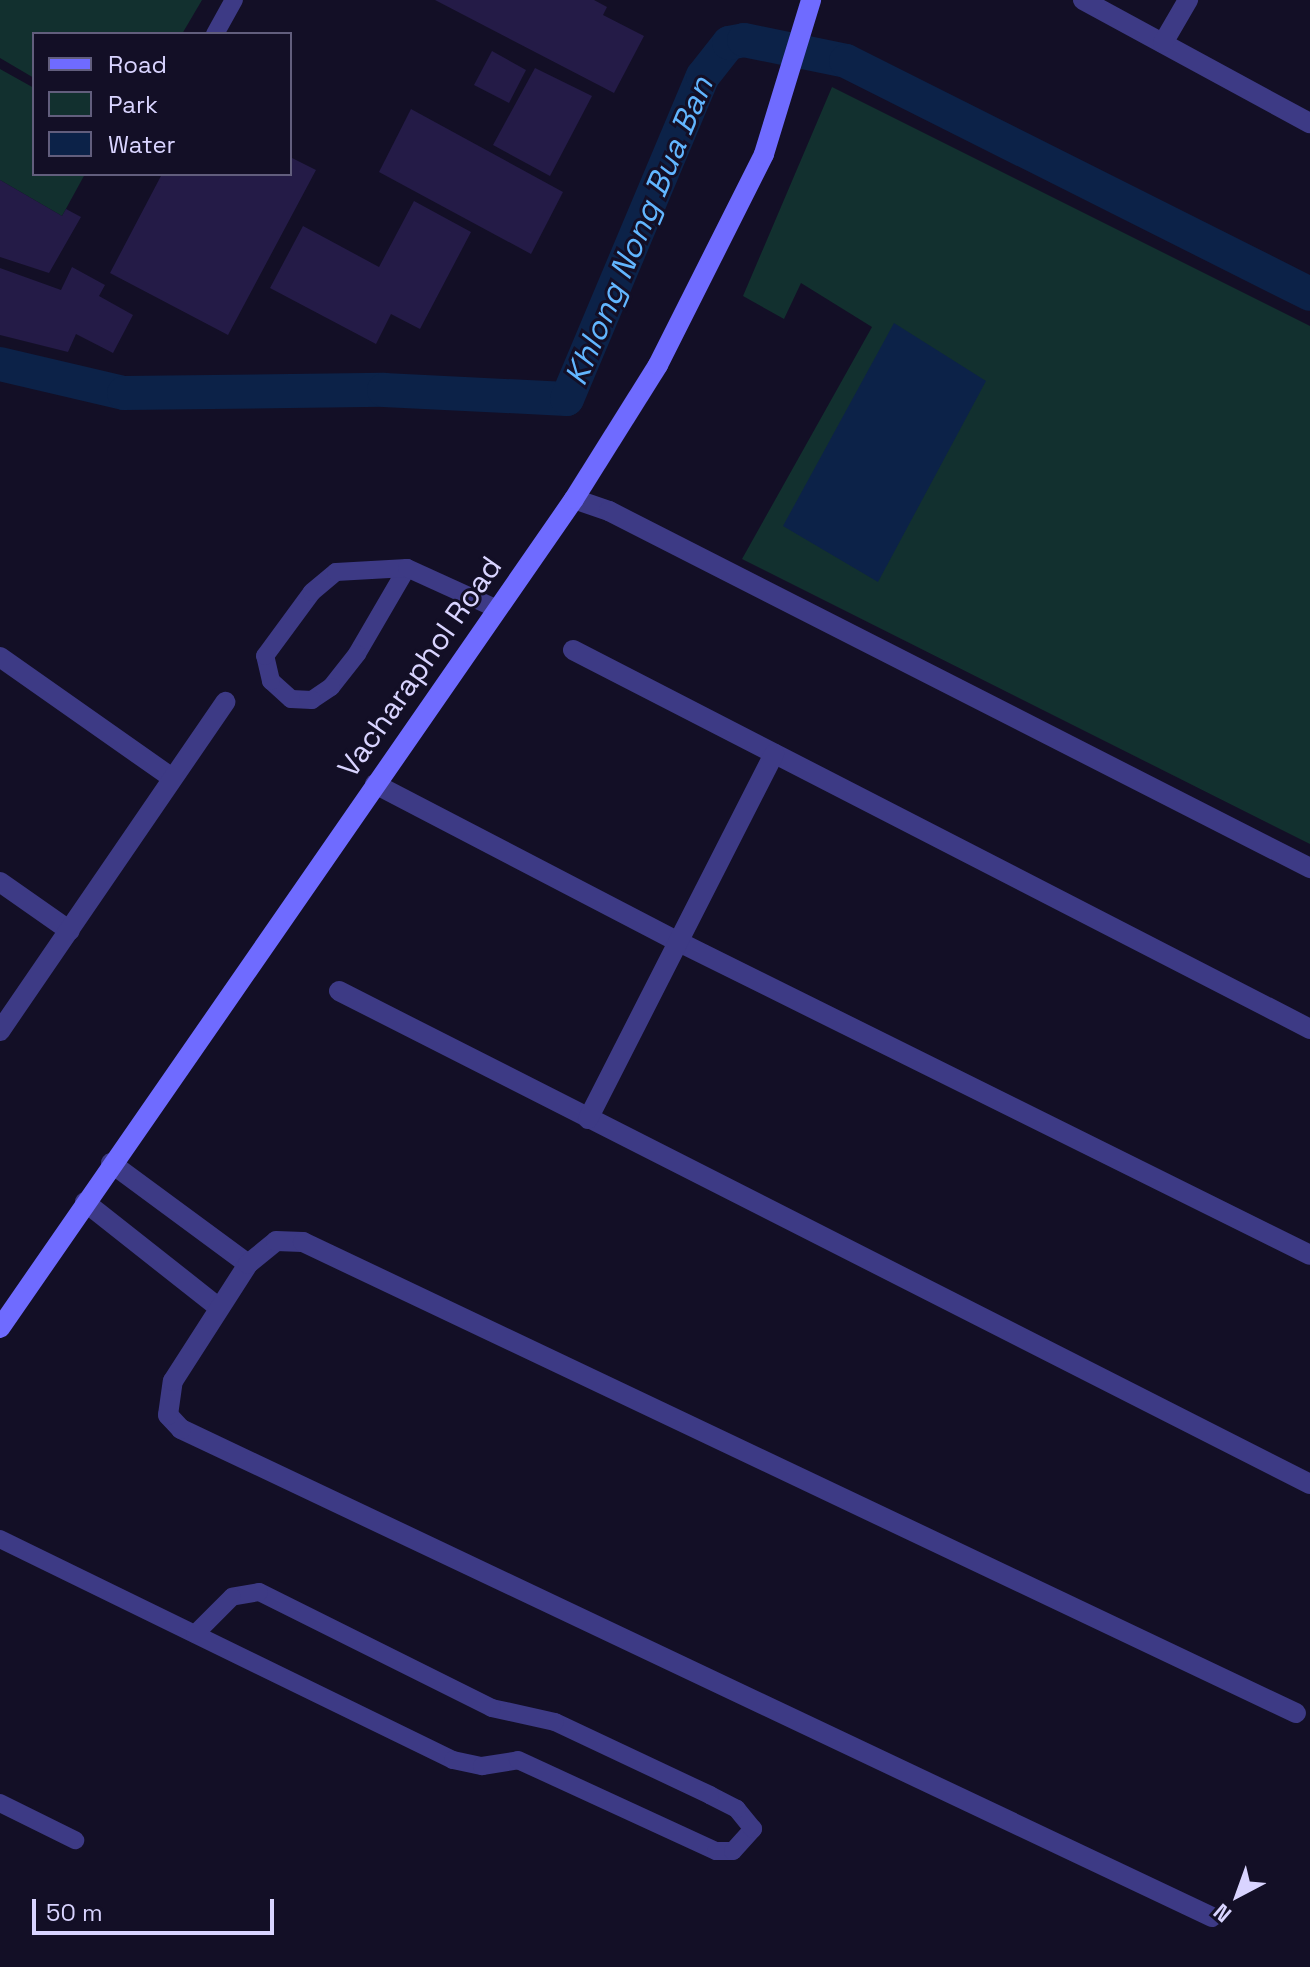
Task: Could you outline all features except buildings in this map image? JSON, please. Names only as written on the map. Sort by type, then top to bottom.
[{"type":"street","name":"Vacharaphol Road","points":[[3,1317],[574,499],[658,365],[707,275],[764,154],[785,94],[811,0]]},
{"type":"street","points":[[1083,0],[1310,123]]},
{"type":"street","points":[[1163,43],[1188,0]]},
{"type":"street","points":[[574,499],[609,511],[1310,868]]},
{"type":"street","points":[[573,650],[1310,1029]]},
{"type":"street","points":[[0,657],[171,777]]},
{"type":"street","points":[[0,1031],[225,702]]},
{"type":"street","points":[[588,1119],[774,754]]},
{"type":"street","points":[[375,784],[679,942],[1310,1255]]},
{"type":"street","points":[[0,882],[70,931]]},
{"type":"street","points":[[339,991],[1310,1484]]},
{"type":"street","points":[[111,1163],[248,1264]]},
{"type":"street","points":[[85,1202],[218,1307]]},
{"type":"street","points":[[1212,1917],[181,1429],[168,1415],[173,1381],[248,1264],[276,1241],[303,1242],[1296,1713]]},
{"type":"lane","points":[[216,32],[234,0]]},
{"type":"lane","points":[[407,568],[357,654],[331,687],[312,700],[291,699],[271,681],[265,656],[312,592],[336,572],[407,568],[497,609]]},
{"type":"lane","points":[[0,1539],[453,1760],[482,1766],[518,1760],[716,1851],[733,1851],[753,1829],[737,1809],[710,1795],[555,1722],[492,1708],[259,1592],[232,1597],[195,1634]]},
{"type":"lane","points":[[0,1803],[75,1840]]},
{"type":"green space","points":[[0,0],[202,0],[183,32],[32,32],[32,77],[0,58]]},
{"type":"green space","points":[[0,69],[32,87],[32,176],[84,176],[62,216],[0,180]]},
{"type":"green space","points":[[832,87],[1310,326],[1310,844],[742,559],[872,327],[801,283],[784,319],[743,296]]},
{"type":"water","points":[[894,323],[986,381],[878,582],[783,526]]},
{"type":"waterway","name":"Khlong Nong Bua Ban","points":[[0,364],[124,393],[384,390],[567,399],[703,76],[729,43],[744,40],[846,61],[1310,294]]}]
